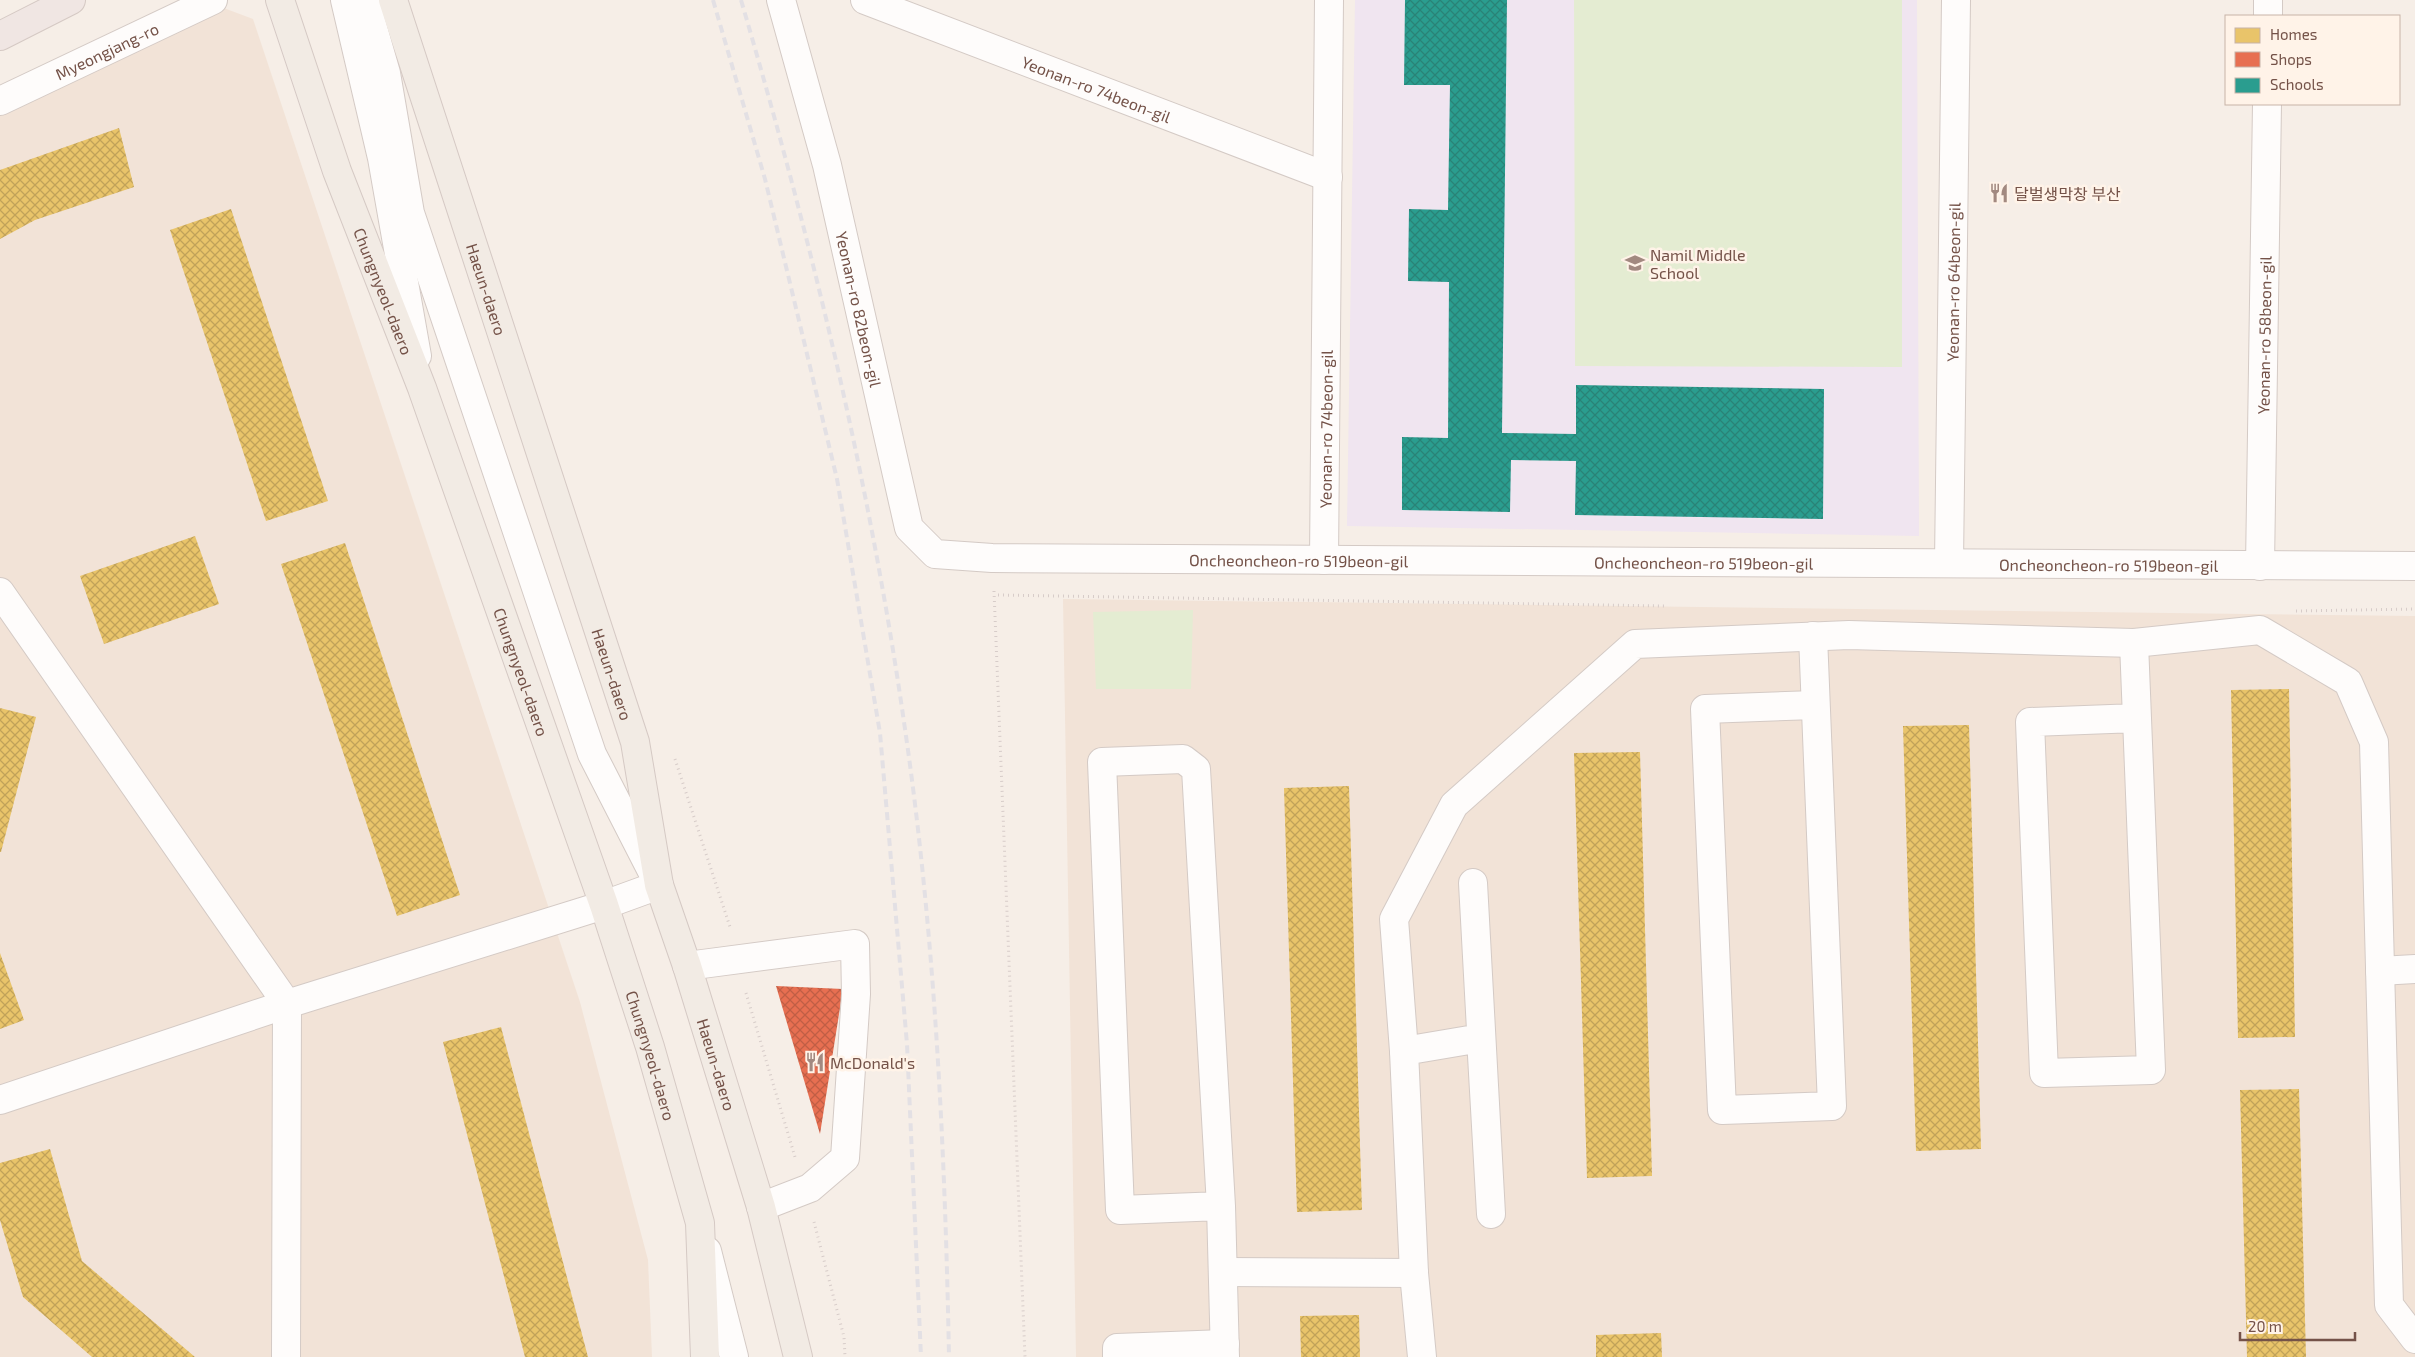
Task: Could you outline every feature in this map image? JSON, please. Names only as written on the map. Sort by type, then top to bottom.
[{"type":"highway","points":[[0,36],[71,0]]},
{"type":"main road","name":"Chungnyeol-daero","points":[[280,0],[337,171],[422,388],[604,905],[650,1047],[700,1223],[704,1357]]},
{"type":"main road","name":"Haeun-daero","points":[[393,0],[635,742],[659,885],[687,966],[761,1208],[798,1357]]},
{"type":"street","name":"Myeongjang-ro","points":[[0,101],[213,0]]},
{"type":"street","points":[[345,0],[382,158],[422,388]]},
{"type":"street","points":[[0,1100],[287,1004],[604,905],[659,885],[592,754],[410,213],[386,73],[365,0]]},
{"type":"street","name":"Yeonan-ro 82beon-gil","points":[[781,0],[827,165],[909,528],[935,554],[992,558]]},
{"type":"street","name":"Yeonan-ro 74beon-gil","points":[[865,0],[1328,177]]},
{"type":"street","name":"Yeonan-ro 74beon-gil","points":[[1324,560],[1329,0]]},
{"type":"street","name":"Yeonan-ro 64beon-gil","points":[[1949,563],[1956,0]]},
{"type":"street","points":[[2268,0],[2268,15]]},
{"type":"street","name":"Yeonan-ro 58beon-gil","points":[[2260,566],[2267,105]]},
{"type":"street","name":"Oncheoncheon-ro 519beon-gil","points":[[992,558],[2415,566]]},
{"type":"street","points":[[0,592],[287,1004],[286,1357]]},
{"type":"street","points":[[1422,1357],[1414,1273],[1404,1051],[1394,919],[1454,805],[1635,644],[1849,635],[2134,642],[2260,630],[2348,682],[2374,742],[2390,1305],[2415,1339]]},
{"type":"street","points":[[1813,636],[1814,705],[1832,1106],[1722,1110],[1705,709],[1814,705]]},
{"type":"street","points":[[2134,642],[2151,1070],[2044,1073],[2030,722],[2136,718]]},
{"type":"street","points":[[1117,1357],[1117,1348],[1225,1351],[1224,1272],[1221,1206],[1196,768],[1183,759],[1102,762],[1120,1210],[1221,1206]]},
{"type":"street","points":[[1404,1051],[1481,1038],[1491,1214],[1473,883]]},
{"type":"street","points":[[687,966],[855,944],[856,994],[845,1158],[810,1188],[761,1208]]},
{"type":"street","points":[[2380,971],[2415,969]]},
{"type":"street","points":[[700,1223],[734,1357]]},
{"type":"street","points":[[1224,1272],[1414,1273]]},
{"type":"path","points":[[992,558],[1025,1357]]},
{"type":"path","points":[[746,992],[797,1162]]},
{"type":"path","points":[[813,1220],[844,1337],[845,1357]]},
{"type":"shaded area","name":"Namil Middle School","points":[[1355,0],[1917,0],[1919,536],[1347,526]]},
{"type":"shaded area","points":[[205,1],[253,19],[580,1002],[648,1260],[652,1357],[0,1357],[0,105]]},
{"type":"shaded area","points":[[1063,599],[2415,616],[2415,1357],[1076,1357]]},
{"type":"green space","points":[[1574,0],[1902,0],[1902,367],[1575,366]]},
{"type":"green space","points":[[1193,610],[1191,689],[1096,689],[1093,612]]},
{"type":"building: Homes","points":[[119,128],[134,187],[35,220],[0,239],[0,170]]},
{"type":"building: Homes","points":[[231,209],[328,501],[266,521],[170,230]]},
{"type":"building: Homes","points":[[195,536],[219,604],[104,644],[80,576]]},
{"type":"building: Homes","points":[[345,543],[460,895],[397,916],[281,564]]},
{"type":"building: Homes","points":[[2289,689],[2295,1037],[2238,1038],[2231,690]]},
{"type":"building: Homes","points":[[0,708],[36,717],[1,852],[0,852]]},
{"type":"building: Homes","points":[[1969,725],[1981,1149],[1916,1151],[1903,726]]},
{"type":"building: Homes","points":[[1640,752],[1652,1176],[1587,1178],[1574,753]]},
{"type":"building: Homes","points":[[1349,786],[1362,1210],[1297,1212],[1284,788]]},
{"type":"building: Homes","points":[[0,953],[24,1020],[0,1029]]},
{"type":"building: Homes","points":[[501,1027],[588,1357],[525,1357],[443,1042]]},
{"type":"building: Homes","points":[[2299,1089],[2306,1357],[2247,1357],[2240,1090]]},
{"type":"building: Homes","points":[[50,1149],[82,1261],[195,1357],[92,1357],[23,1297],[0,1220],[0,1163]]},
{"type":"building: Homes","points":[[1359,1315],[1360,1357],[1301,1357],[1300,1316]]},
{"type":"building: Homes","points":[[1661,1333],[1662,1357],[1596,1357],[1596,1335]]},
{"type":"building: Shops","name":"McDonald's","points":[[776,986],[843,989],[820,1134]]},
{"type":"building: Schools","points":[[1405,0],[1507,0],[1502,433],[1576,434],[1576,385],[1824,389],[1823,519],[1575,515],[1576,461],[1511,460],[1510,512],[1402,510],[1402,437],[1448,438],[1449,282],[1408,281],[1409,209],[1448,210],[1450,85],[1404,85]]},
{"type":"railway","points":[[713,0],[765,179],[837,479],[880,733],[907,1044],[921,1357]]},
{"type":"railway","points":[[741,0],[791,180],[836,362],[856,453],[891,637],[915,807],[931,964],[945,1200],[949,1357]]},
{"type":"place","name":"달벌생막창 부산","points":[[1999,193]]},
{"type":"place","name":"Namil Middle School","points":[[1635,263]]},
{"type":"place","name":"McDonald's","points":[[815,1062]]}]
